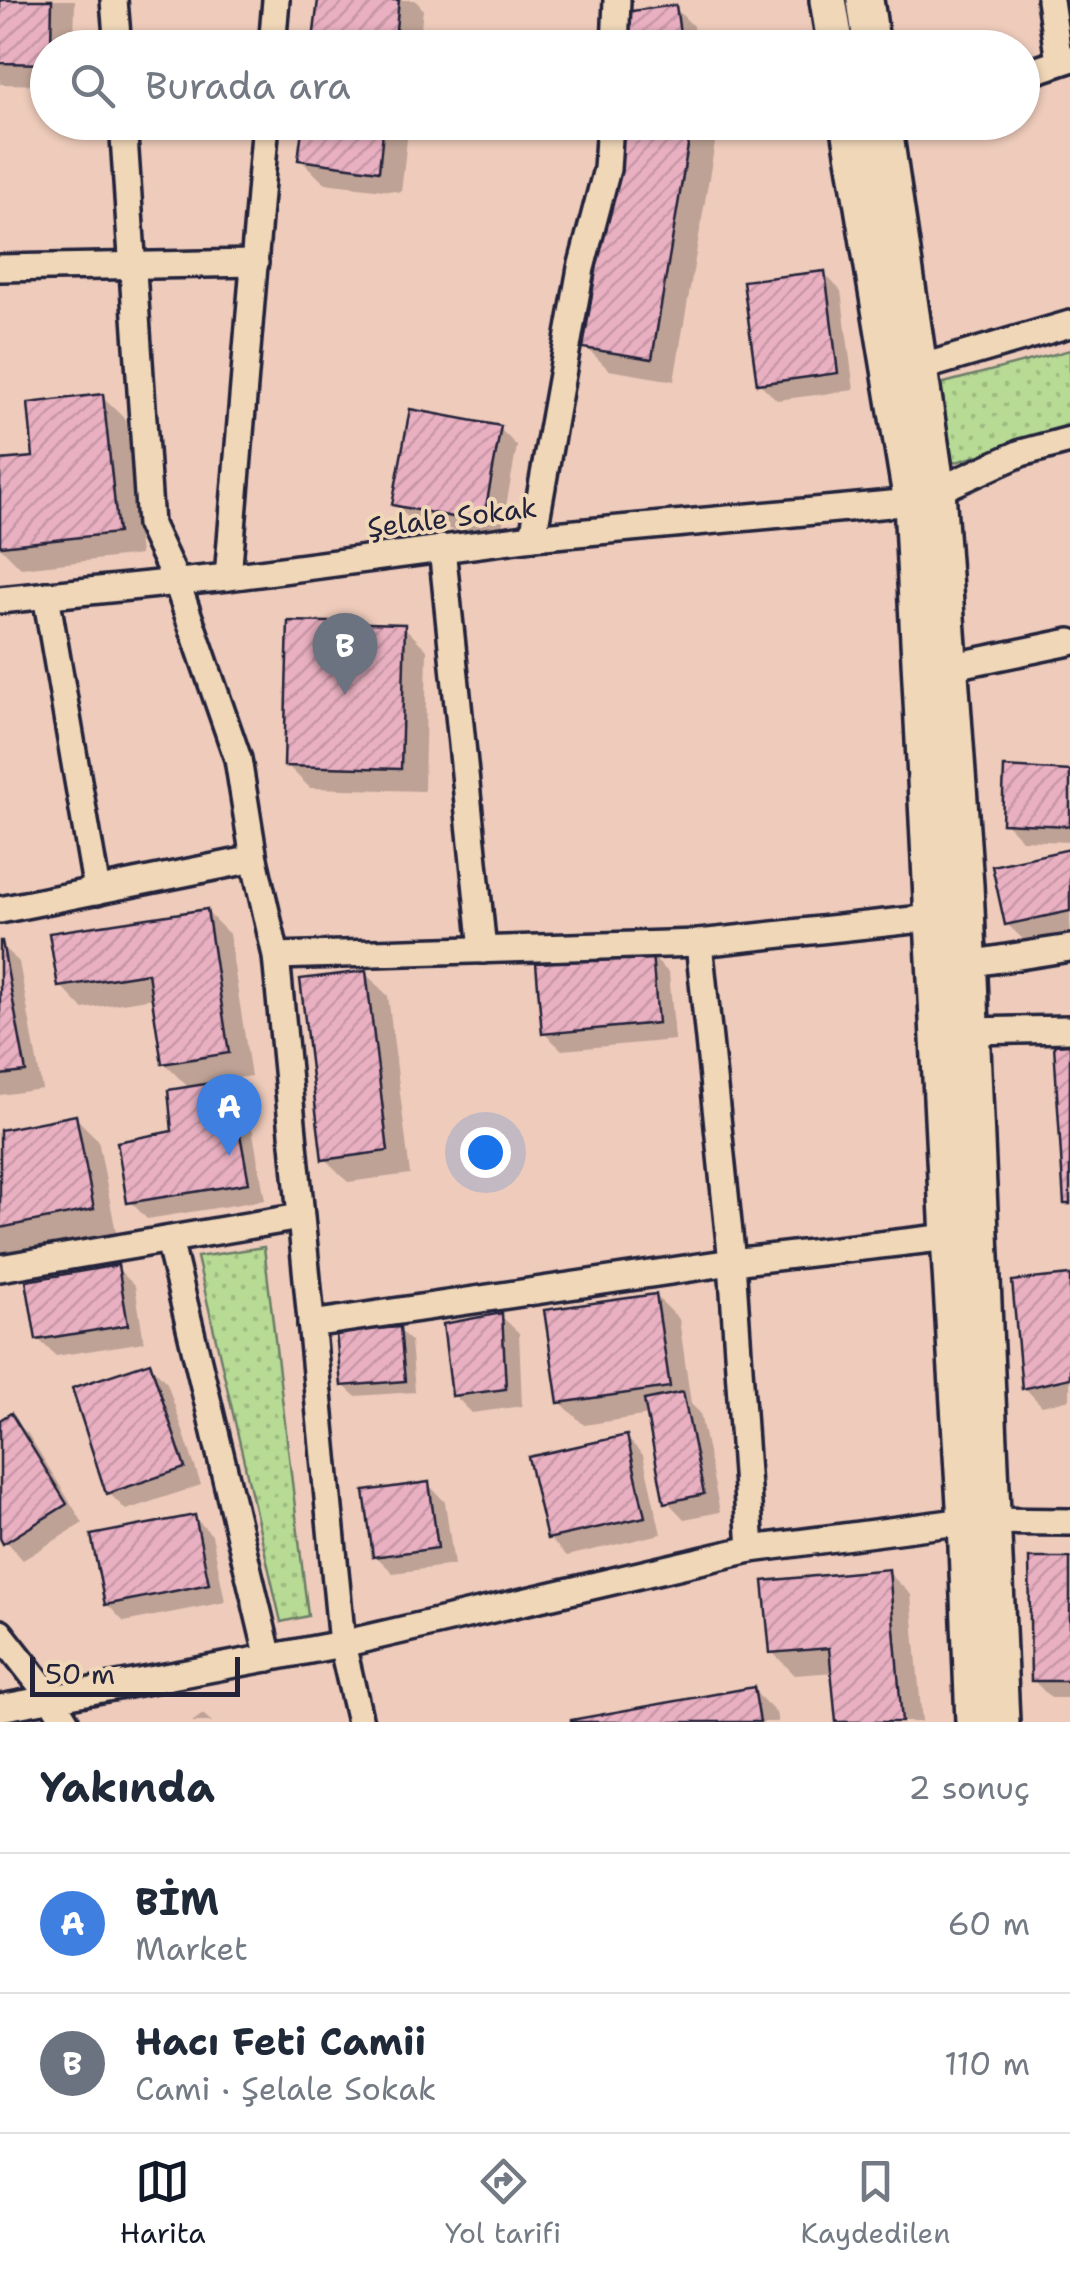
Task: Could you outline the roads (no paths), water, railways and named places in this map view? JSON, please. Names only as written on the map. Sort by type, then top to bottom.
[{"type":"street","points":[[114,0],[116,30]]},
{"type":"street","points":[[274,30],[276,0]]},
{"type":"street","points":[[615,30],[616,0]]},
{"type":"street","points":[[828,0],[833,30]]},
{"type":"street","points":[[865,0],[869,30]]},
{"type":"street","points":[[1040,69],[1065,61],[1050,0]]},
{"type":"street","points":[[124,140],[150,525],[177,583],[238,759],[254,860],[276,956],[342,1644],[360,1722]]},
{"type":"street","points":[[228,577],[265,140]]},
{"type":"street","points":[[533,536],[581,268],[607,169],[609,140]]},
{"type":"street","points":[[853,140],[925,496],[950,667],[972,1030],[980,1521],[974,1722]]},
{"type":"street","points":[[886,140],[919,368],[932,918],[949,1237],[1001,1722]]},
{"type":"street","points":[[0,268],[255,263]]},
{"type":"street","points":[[919,368],[1070,324]]},
{"type":"street","name":"Şelale Sokak","points":[[0,600],[228,577],[533,536],[925,496],[1021,453],[1070,440]]},
{"type":"street","points":[[442,548],[483,950]]},
{"type":"street","points":[[46,596],[96,891]]},
{"type":"street","points":[[950,667],[1070,642]]},
{"type":"street","points":[[0,910],[254,860]]},
{"type":"street","points":[[276,956],[699,943],[932,918]]},
{"type":"street","points":[[699,943],[732,1262],[751,1549]]},
{"type":"street","points":[[968,964],[1070,948]]},
{"type":"street","points":[[972,1030],[1070,1029]]},
{"type":"street","points":[[0,1268],[300,1216]]},
{"type":"street","points":[[310,1324],[732,1262],[949,1237]]},
{"type":"street","points":[[169,1240],[269,1658]]},
{"type":"street","points":[[0,1708],[342,1644],[751,1549],[980,1521],[1070,1522]]},
{"type":"street","points":[[0,1634],[66,1722]]},
{"type":"place","name":"Hacı Feti Camii","points":[[345,695]]},
{"type":"place","name":"BİM","points":[[229,1156]]}]
